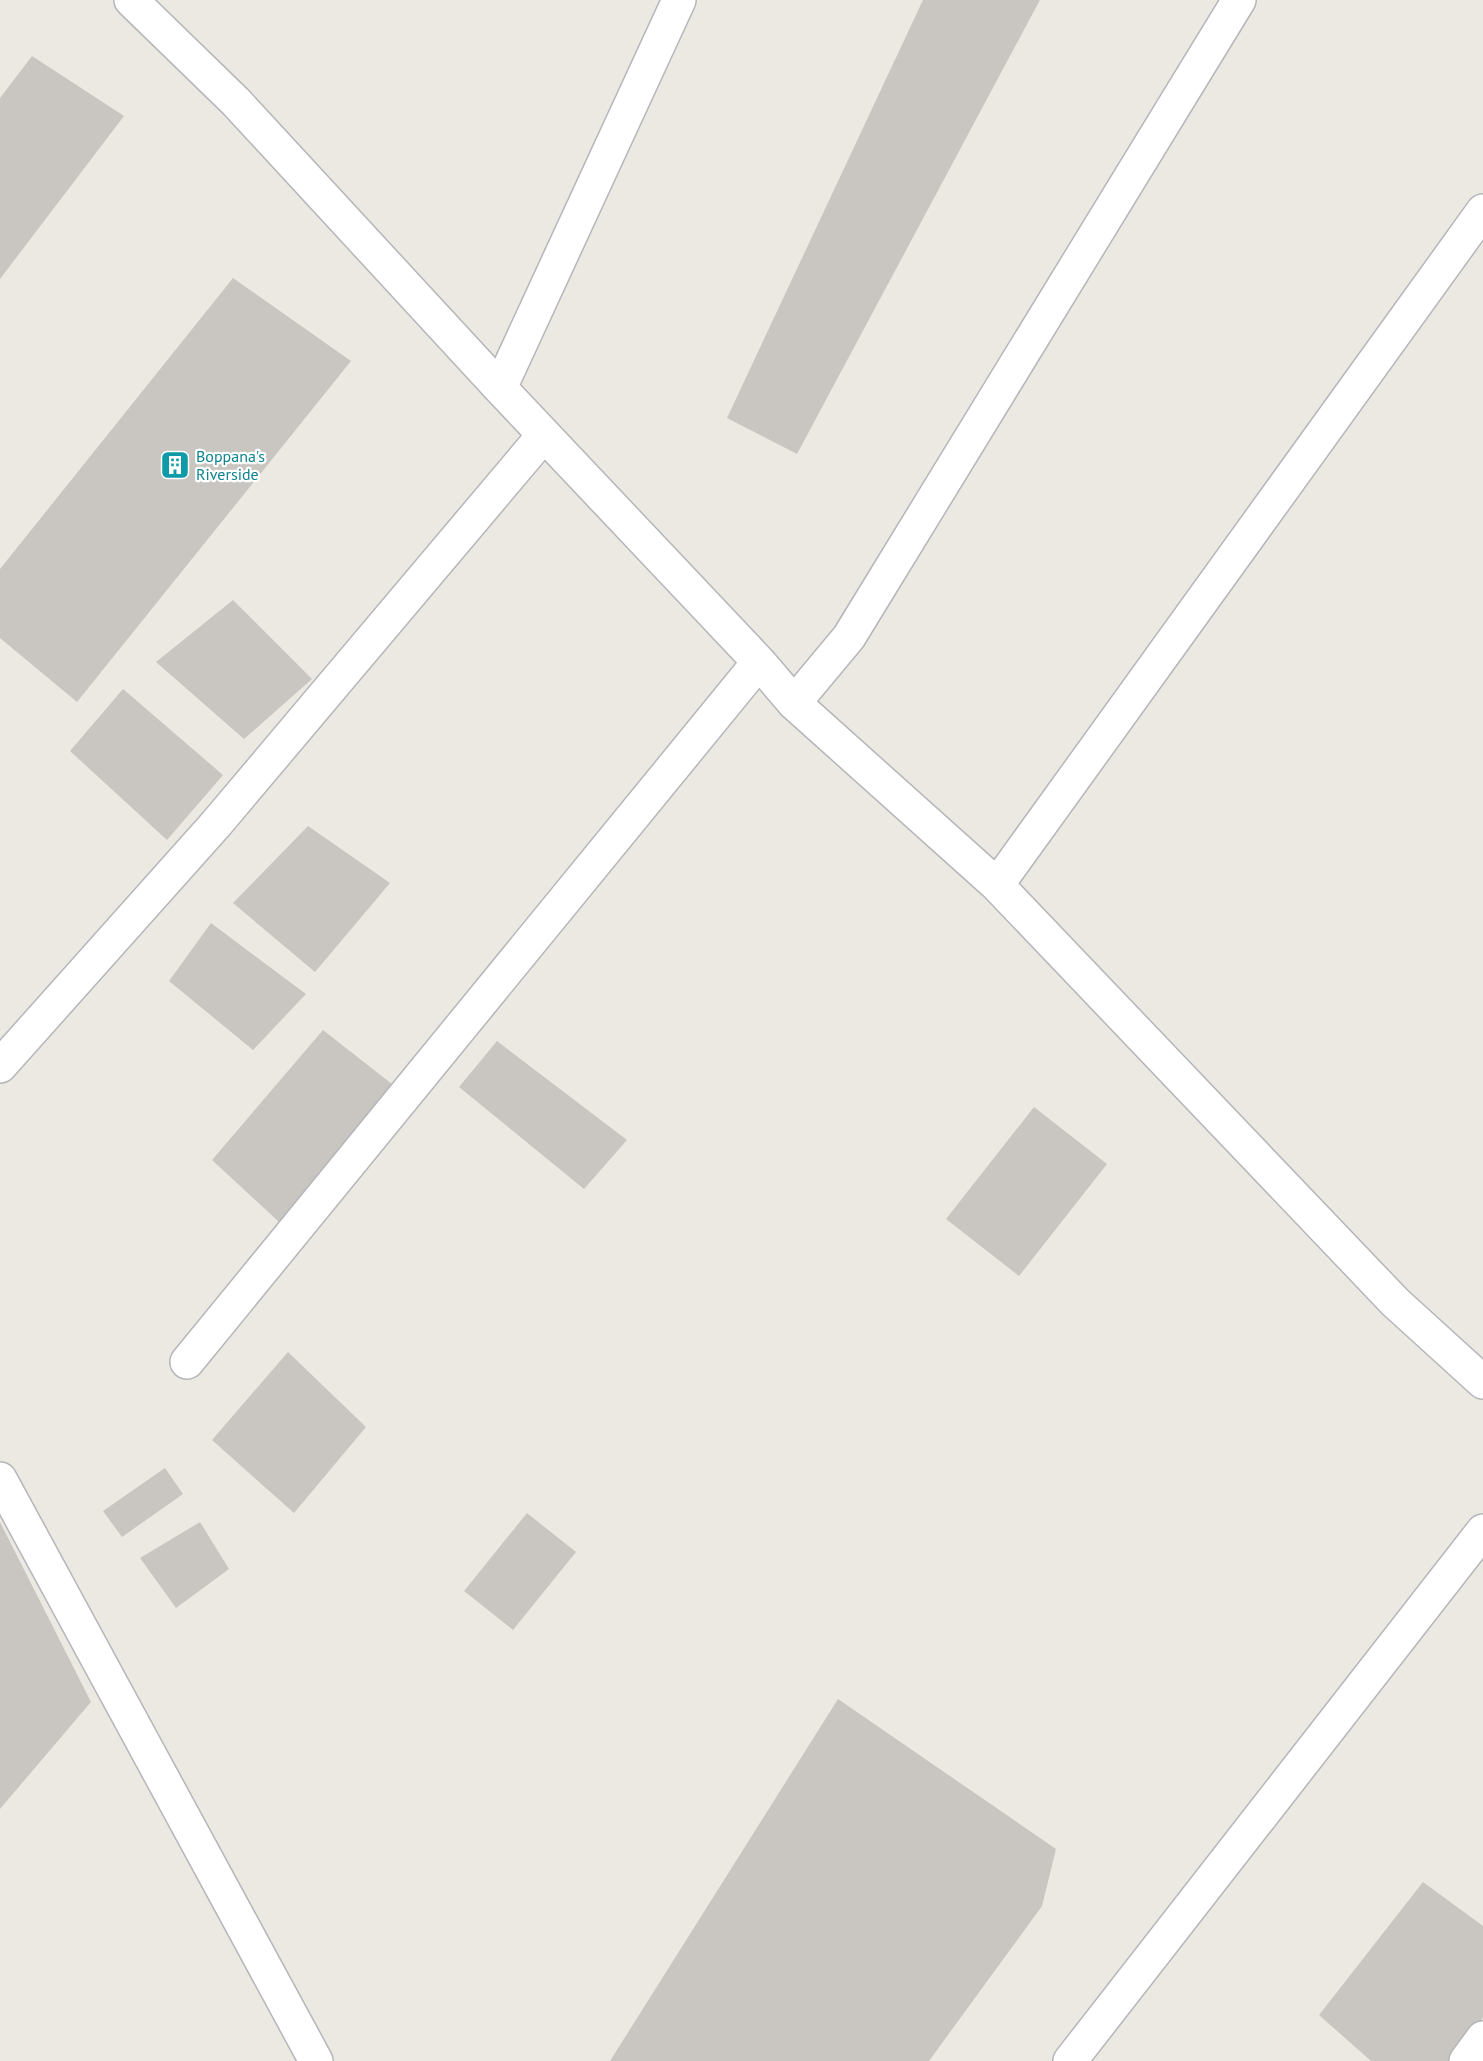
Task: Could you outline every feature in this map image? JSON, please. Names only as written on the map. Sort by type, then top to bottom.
[{"type":"street","points":[[131,0],[236,102],[500,388],[759,662],[794,703],[997,885],[1387,1293],[1483,1382]]},
{"type":"street","points":[[500,388],[679,0]]},
{"type":"street","points":[[794,703],[849,637],[1239,0]]},
{"type":"street","points":[[997,885],[1483,211]]},
{"type":"street","points":[[0,1066],[216,824],[544,435]]},
{"type":"street","points":[[187,1362],[759,662]]},
{"type":"street","points":[[0,1479],[316,2061]]},
{"type":"street","points":[[1070,2061],[1483,1531]]},
{"type":"street","points":[[1467,2061],[1483,2038]]},
{"type":"building","points":[[923,0],[1040,0],[797,454],[727,418]]},
{"type":"building","points":[[32,56],[124,116],[0,279],[0,98]]},
{"type":"building","name":"Boppana's Riverside","points":[[233,278],[351,361],[77,702],[0,638],[0,569]]},
{"type":"building","points":[[233,600],[312,679],[244,739],[156,662]]},
{"type":"building","points":[[123,689],[223,775],[167,840],[70,751]]},
{"type":"building","points":[[308,826],[390,883],[315,972],[233,903]]},
{"type":"building","points":[[211,923],[306,994],[253,1050],[169,981]]},
{"type":"building","points":[[323,1030],[397,1088],[292,1234],[212,1160]]},
{"type":"building","points":[[497,1041],[627,1140],[584,1189],[459,1087]]},
{"type":"building","points":[[1034,1107],[1107,1164],[1019,1276],[946,1219]]},
{"type":"building","points":[[288,1352],[366,1427],[294,1513],[212,1440]]},
{"type":"building","points":[[165,1468],[183,1494],[122,1537],[103,1511]]},
{"type":"building","points":[[527,1513],[576,1552],[513,1630],[464,1591]]},
{"type":"building","points":[[0,1522],[91,1702],[0,1809]]},
{"type":"building","points":[[200,1522],[229,1569],[176,1608],[140,1558]]},
{"type":"building","points":[[838,1699],[1056,1849],[1042,1906],[929,2061],[610,2061]]},
{"type":"building","points":[[1423,1882],[1483,1926],[1483,2017],[1459,2061],[1371,2061],[1319,2015]]},
{"type":"place","name":"Boppana's Riverside","points":[[175,465]]}]
